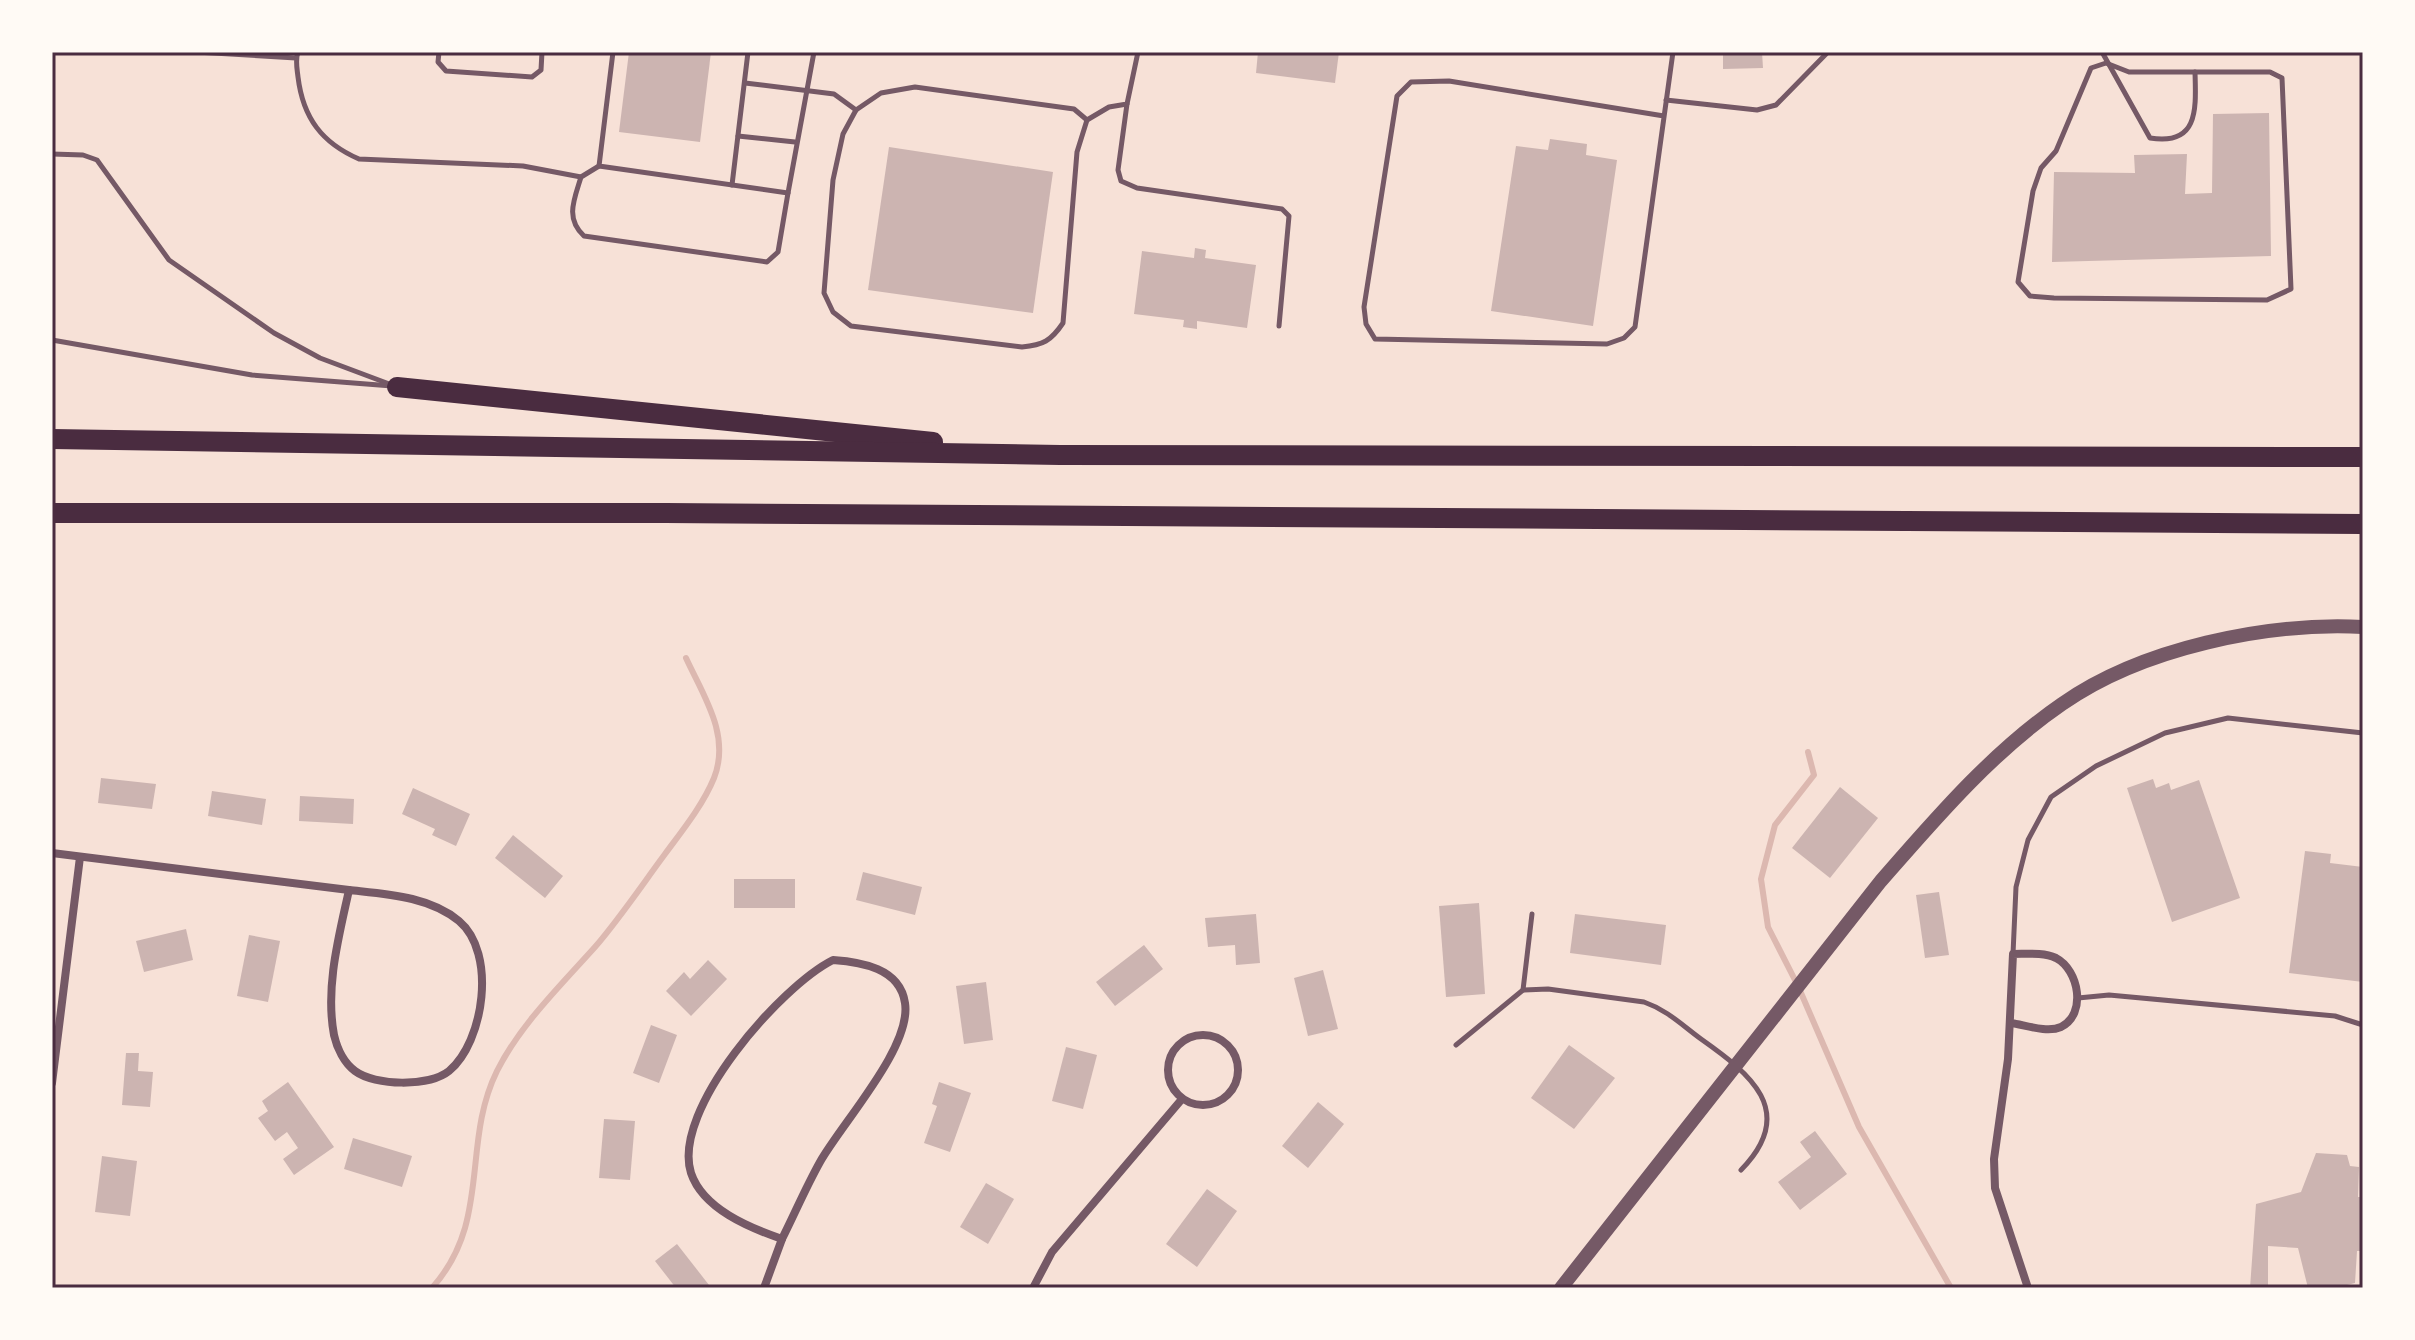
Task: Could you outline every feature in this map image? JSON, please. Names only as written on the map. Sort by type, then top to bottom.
[{"type":"highway","points":[[397,387],[1060,455]]},
{"type":"highway","points":[[52,439],[1060,455],[2363,457]]},
{"type":"highway","points":[[52,513],[729,513],[2363,524]]},
{"type":"street","points":[[1561,1288],[1926,829],[1999,756],[2061,704],[2103,679],[2208,641],[2280,629],[2363,627]]},
{"type":"street","points":[[52,853],[80,857],[349,890],[404,897],[430,905],[460,922],[471,934],[479,960],[482,996],[479,1019],[463,1056],[447,1073],[430,1080],[393,1081],[363,1076],[341,1056],[334,1034],[332,988],[349,890]]},
{"type":"street","points":[[52,1083],[80,857]]},
{"type":"street","points":[[2011,1023],[2059,1028],[2068,1021],[2078,998],[2074,978],[2065,964],[2039,953],[2013,954],[2011,1023],[1994,1159],[1995,1188],[2028,1288]]},
{"type":"street","points":[[764,1288],[782,1239],[820,1162],[900,1034],[906,1005],[901,988],[885,973],[862,962],[833,960],[815,969],[769,1012],[735,1051],[696,1122],[690,1169],[694,1180],[712,1202],[748,1227],[782,1239]]},
{"type":"street","points":[[1195,1036],[1218,1038],[1234,1053],[1238,1074],[1236,1084],[1230,1094],[1212,1105],[1191,1104],[1182,1099],[1174,1091],[1167,1069],[1176,1047],[1195,1036]]},
{"type":"street","points":[[1033,1288],[1052,1252],[1182,1099]]},
{"type":"lane","points":[[196,52],[297,55],[300,92],[314,129],[335,148],[359,159],[523,166],[581,177],[599,166],[788,193]]},
{"type":"lane","points":[[439,52],[438,62],[446,71],[532,77],[541,70],[542,52]]},
{"type":"lane","points":[[599,166],[613,52]]},
{"type":"lane","points":[[732,185],[748,52]]},
{"type":"lane","points":[[581,177],[571,212],[574,227],[584,236],[767,262],[778,252],[795,142],[814,52]]},
{"type":"lane","points":[[1138,52],[1118,170],[1121,181],[1137,188],[1282,209],[1289,216],[1279,326]]},
{"type":"lane","points":[[1664,116],[1449,81],[1411,82],[1397,96],[1364,307],[1366,324],[1375,339],[1607,344],[1624,338],[1635,327],[1673,52]]},
{"type":"lane","points":[[1666,100],[1757,110],[1776,105],[1828,52]]},
{"type":"lane","points":[[2102,52],[2150,138],[2167,140],[2183,133],[2194,119],[2195,72]]},
{"type":"lane","points":[[2106,63],[2129,72],[2270,72],[2282,78],[2291,289],[2267,300],[2030,296],[2018,282],[2033,191],[2041,168],[2056,151],[2091,68],[2106,63]]},
{"type":"lane","points":[[745,83],[808,88],[834,94],[856,110]]},
{"type":"lane","points":[[1087,120],[1074,109],[915,87],[881,93],[856,110],[843,134],[833,180],[824,293],[833,312],[851,326],[1022,347],[1041,345],[1053,339],[1063,323],[1077,152],[1087,120],[1109,107],[1127,104]]},
{"type":"lane","points":[[738,136],[795,142]]},
{"type":"lane","points":[[52,154],[83,155],[97,160],[169,260],[274,333],[320,358],[397,387]]},
{"type":"lane","points":[[52,340],[252,375],[397,387]]},
{"type":"lane","points":[[2013,954],[2016,887],[2028,840],[2051,797],[2096,766],[2165,733],[2228,718],[2363,733]]},
{"type":"lane","points":[[1523,990],[1532,914]]},
{"type":"lane","points":[[1456,1045],[1523,990],[1548,989],[1644,1002],[1671,1015],[1737,1063],[1757,1083],[1765,1112],[1764,1129],[1753,1158],[1741,1170]]},
{"type":"lane","points":[[2078,998],[2109,995],[2335,1016],[2363,1025]]},
{"type":"building","points":[[629,52],[711,52],[700,142],[619,132]]},
{"type":"building","points":[[1258,52],[1339,52],[1335,83],[1256,73]]},
{"type":"building","points":[[1723,52],[1762,52],[1763,68],[1723,69]]},
{"type":"building","points":[[2269,113],[2271,256],[2052,262],[2054,172],[2135,173],[2134,155],[2187,154],[2185,194],[2212,193],[2213,114]]},
{"type":"building","points":[[1550,139],[1587,144],[1586,155],[1617,160],[1593,326],[1491,311],[1516,146],[1548,150]]},
{"type":"building","points":[[889,147],[1053,172],[1033,313],[868,290]]},
{"type":"building","points":[[1195,248],[1206,250],[1205,258],[1256,265],[1247,328],[1197,321],[1197,329],[1183,327],[1184,320],[1134,314],[1142,251],[1194,258]]},
{"type":"building","points":[[101,778],[156,784],[152,809],[98,803]]},
{"type":"building","points":[[2153,779],[2156,788],[2169,783],[2171,790],[2199,780],[2240,898],[2172,922],[2127,788]]},
{"type":"building","points":[[1840,787],[1878,818],[1830,878],[1792,848]]},
{"type":"building","points":[[413,788],[470,814],[456,846],[432,835],[435,829],[402,814]]},
{"type":"building","points":[[212,791],[266,799],[262,825],[208,816]]},
{"type":"building","points":[[300,796],[354,799],[353,824],[299,821]]},
{"type":"building","points":[[513,835],[563,876],[545,898],[495,858]]},
{"type":"building","points":[[2305,851],[2331,854],[2330,863],[2363,867],[2363,982],[2289,973]]},
{"type":"building","points":[[863,872],[922,887],[915,915],[856,900]]},
{"type":"building","points":[[734,879],[795,879],[795,908],[734,908]]},
{"type":"building","points":[[1939,892],[1949,955],[1925,958],[1916,895]]},
{"type":"building","points":[[1479,903],[1485,994],[1446,997],[1439,906]]},
{"type":"building","points":[[1256,914],[1260,963],[1236,965],[1235,945],[1208,947],[1205,918]]},
{"type":"building","points":[[1575,914],[1666,925],[1661,965],[1570,953]]},
{"type":"building","points":[[186,929],[193,960],[144,972],[136,941]]},
{"type":"building","points":[[249,935],[280,941],[268,1002],[237,996]]},
{"type":"building","points":[[1144,945],[1163,969],[1115,1006],[1096,982]]},
{"type":"building","points":[[708,960],[727,979],[691,1016],[666,991],[684,972],[690,979]]},
{"type":"building","points":[[1323,970],[1338,1029],[1308,1036],[1294,978]]},
{"type":"building","points":[[986,982],[993,1040],[964,1044],[956,986]]},
{"type":"building","points":[[651,1025],[677,1035],[659,1083],[633,1073]]},
{"type":"building","points":[[1569,1045],[1615,1078],[1574,1129],[1531,1098]]},
{"type":"building","points":[[1066,1047],[1097,1055],[1083,1109],[1052,1101]]},
{"type":"building","points":[[126,1053],[139,1053],[138,1071],[153,1072],[150,1107],[122,1105]]},
{"type":"building","points":[[288,1082],[334,1147],[294,1175],[283,1159],[298,1148],[287,1132],[275,1141],[258,1118],[268,1111],[262,1101]]},
{"type":"building","points":[[939,1082],[971,1093],[950,1152],[924,1143],[937,1106],[932,1104]]},
{"type":"building","points":[[1318,1102],[1344,1124],[1308,1168],[1282,1146]]},
{"type":"building","points":[[604,1119],[635,1121],[630,1180],[599,1178]]},
{"type":"building","points":[[1815,1131],[1847,1174],[1800,1210],[1778,1182],[1811,1157],[1800,1142]]},
{"type":"building","points":[[353,1138],[412,1156],[402,1187],[344,1169]]},
{"type":"building","points":[[2316,1153],[2347,1155],[2350,1166],[2359,1167],[2358,1197],[2363,1197],[2363,1251],[2357,1251],[2355,1283],[2335,1288],[2308,1288],[2298,1248],[2268,1246],[2268,1288],[2250,1288],[2256,1204],[2301,1192]]},
{"type":"building","points":[[102,1156],[137,1161],[130,1216],[95,1212]]},
{"type":"building","points":[[986,1183],[1014,1199],[988,1244],[960,1227]]},
{"type":"building","points":[[1207,1189],[1237,1211],[1197,1267],[1166,1244]]},
{"type":"building","points":[[677,1244],[709,1285],[705,1288],[676,1288],[655,1261]]},
{"type":"waterway","points":[[432,1288],[451,1262],[462,1236],[486,1099],[506,1054],[529,1022],[622,913],[692,818],[714,778],[718,762],[717,731],[707,701],[686,658]]},
{"type":"waterway","points":[[1808,752],[1814,775],[1775,825],[1761,879],[1768,927],[1798,986],[1859,1127],[1951,1288]]}]
